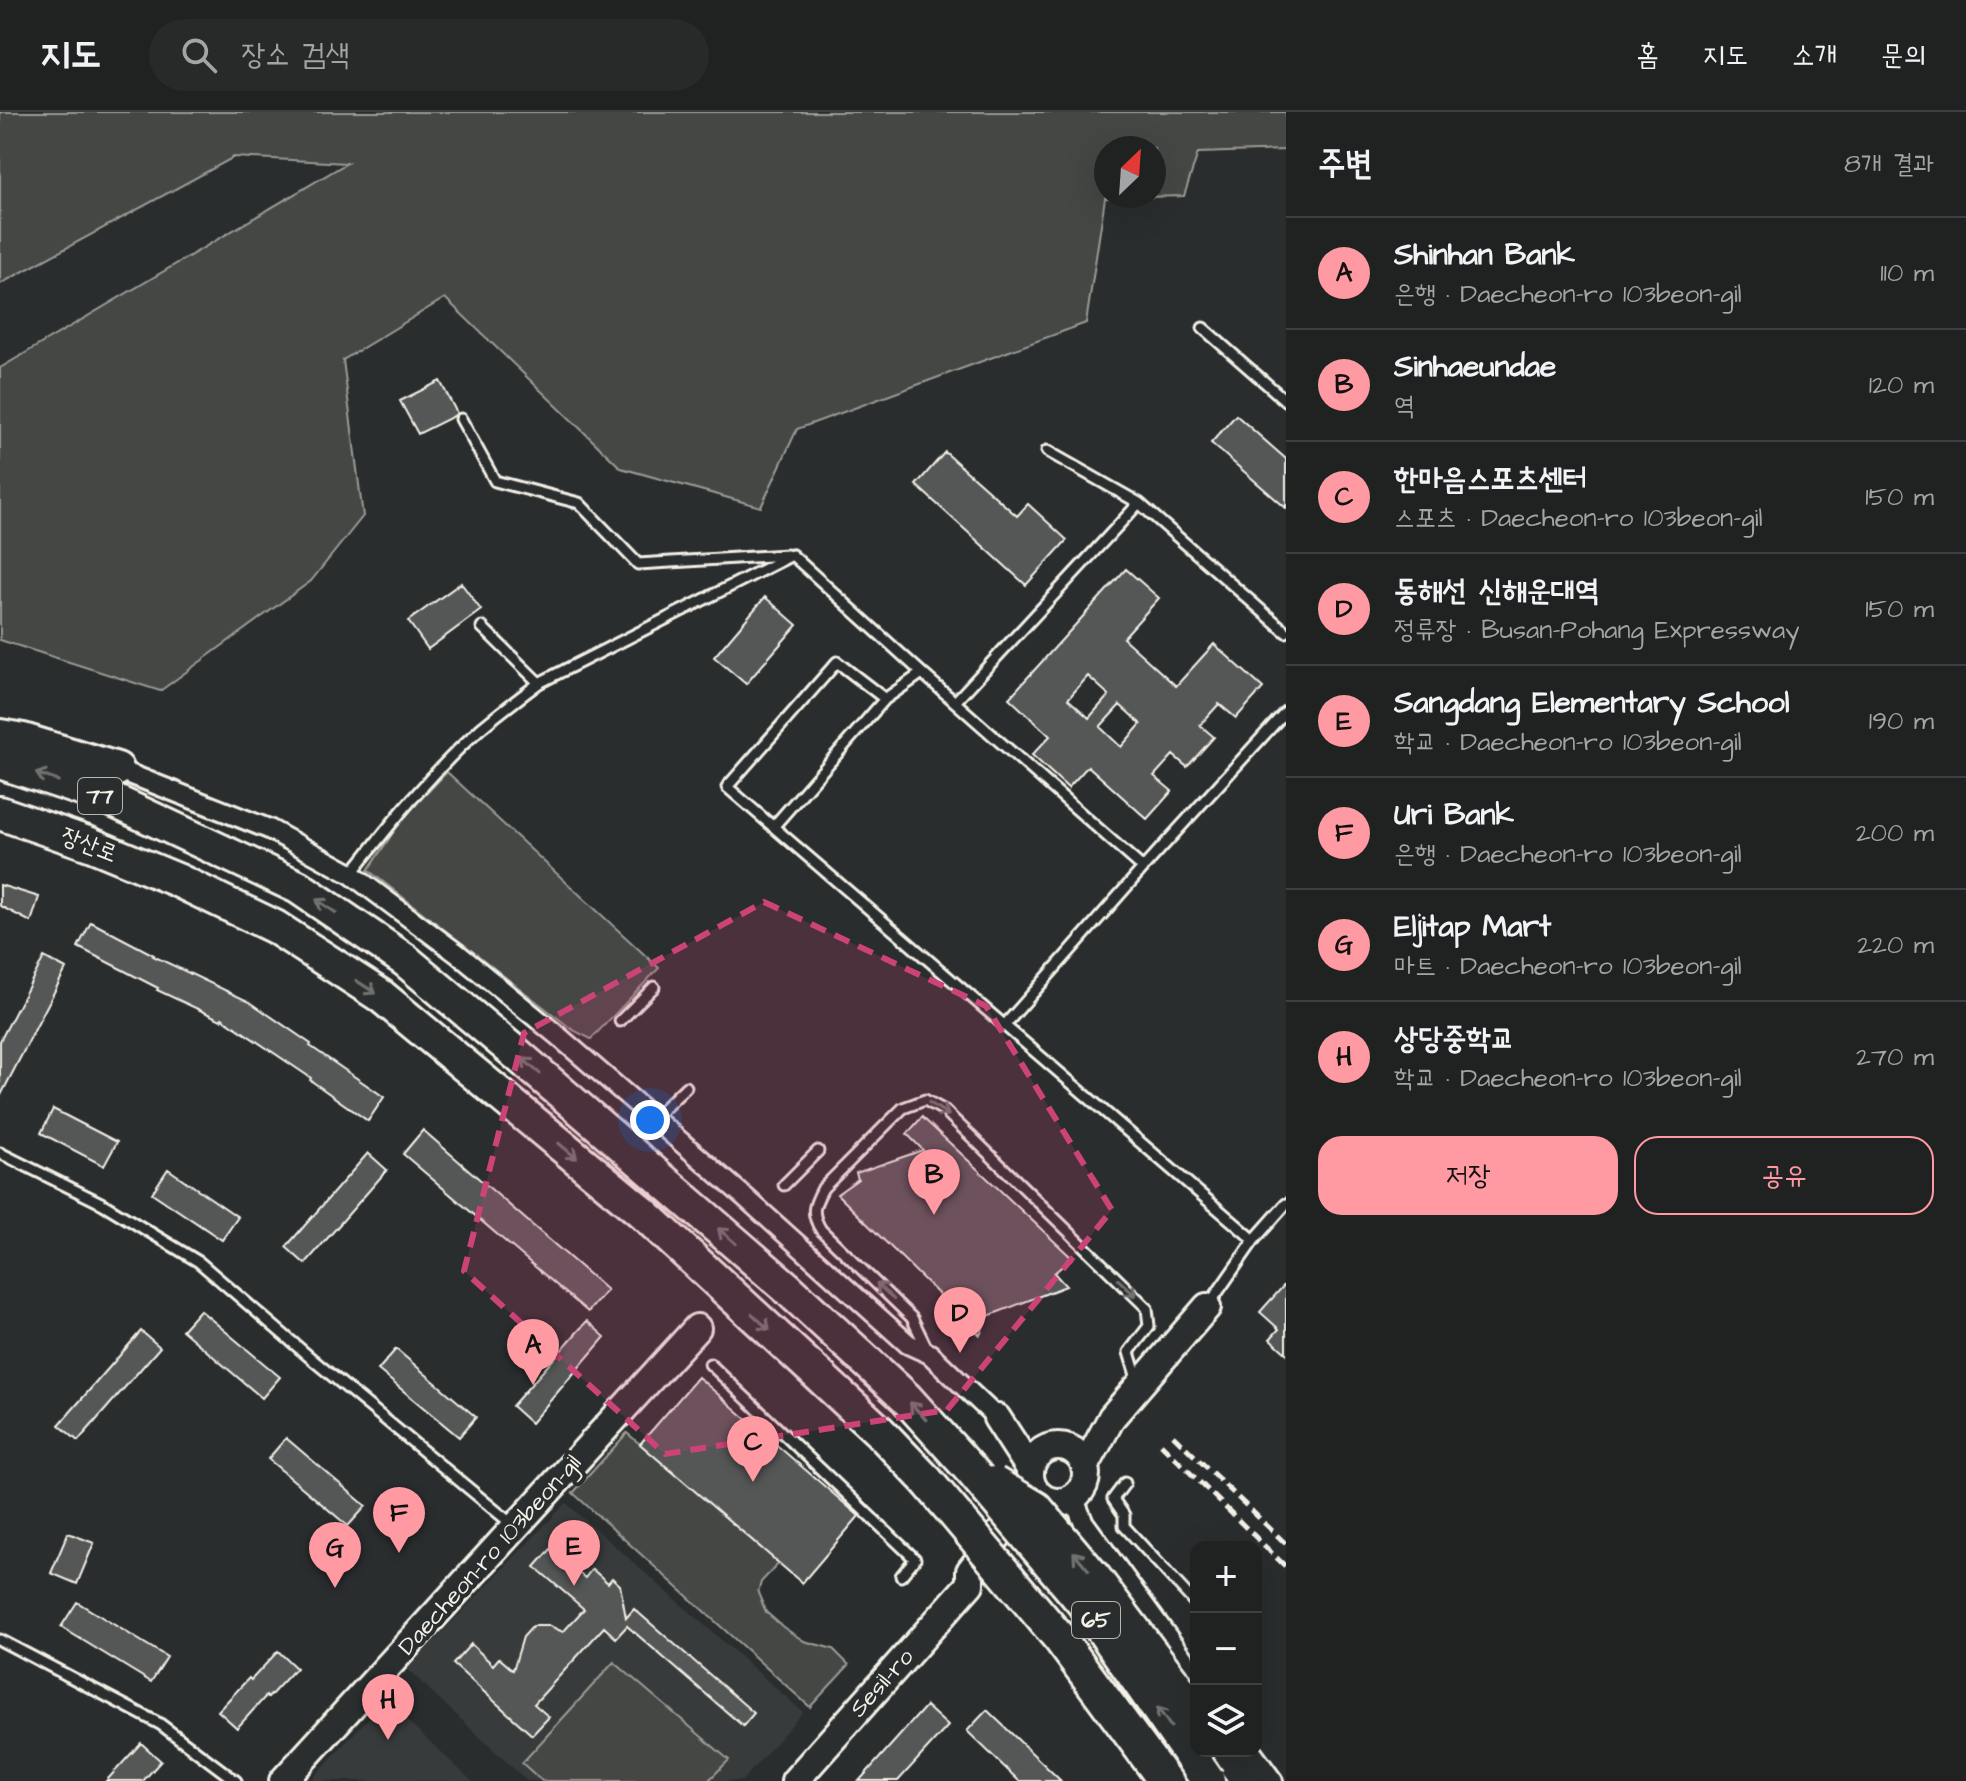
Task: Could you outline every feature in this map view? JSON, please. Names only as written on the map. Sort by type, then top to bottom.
[{"type":"highway","points":[[0,736],[117,769]]},
{"type":"highway","name":"장산로","points":[[0,762],[108,798],[298,887],[405,960],[786,1287],[906,1398],[970,1469]]},
{"type":"highway","name":"장산로","points":[[0,813],[90,844],[177,880],[275,927],[381,996],[642,1212],[879,1431],[927,1481]]},
{"type":"highway","points":[[970,1469],[1036,1508],[1094,1577],[1190,1704]]},
{"type":"highway","name":"65","points":[[970,1469],[1085,1605],[1208,1781]]},
{"type":"highway","points":[[927,1481],[939,1519],[1073,1687],[1137,1781]]},
{"type":"highway","name":"65","points":[[927,1481],[1060,1639],[1165,1781]]},
{"type":"highway","points":[[1234,1757],[1269,1779]]},
{"type":"street","points":[[117,769],[269,829],[351,874],[458,954],[654,1118],[908,1344],[930,1354],[997,1418],[1047,1489],[1083,1521],[1190,1668]]},
{"type":"street","name":"Sesil-ro","points":[[797,1780],[970,1584],[970,1571],[1047,1489],[1084,1484],[1085,1467],[1112,1417],[1207,1307]]},
{"type":"street","name":"Daecheon-ro 103beon-gil","points":[[283,1781],[697,1328]]},
{"type":"street","name":"Sesil-ro","points":[[1047,1489],[1037,1456],[1112,1417]]},
{"type":"street","points":[[997,1418],[1077,1454],[1085,1467]]},
{"type":"street","points":[[1255,1757],[1269,1779]]},
{"type":"lane","points":[[1203,328],[1286,401]]},
{"type":"lane","points":[[461,419],[495,481],[579,503],[638,564],[792,555],[1143,868]]},
{"type":"lane","points":[[1047,451],[1139,503],[1286,632]]},
{"type":"lane","points":[[955,702],[1139,503]]},
{"type":"lane","points":[[351,874],[435,774],[480,730],[539,683],[792,555]]},
{"type":"lane","points":[[482,627],[539,683]]},
{"type":"lane","points":[[885,699],[837,662],[727,787],[1254,1240]]},
{"type":"lane","points":[[773,827],[885,699],[922,673]]},
{"type":"lane","points":[[1004,1026],[1286,711]]},
{"type":"lane","points":[[620,1021],[654,987]]},
{"type":"lane","points":[[654,1118],[686,1087]]},
{"type":"lane","points":[[930,1354],[912,1318],[821,1230],[814,1218],[815,1203],[823,1188],[903,1108],[925,1100],[945,1111],[1147,1308],[1149,1326],[1129,1352],[1139,1385]]},
{"type":"lane","points":[[784,1185],[818,1151]]},
{"type":"lane","points":[[0,1153],[103,1204],[199,1262],[515,1527]]},
{"type":"lane","points":[[1207,1307],[1254,1240],[1286,1204]]},
{"type":"lane","points":[[710,1364],[915,1559],[901,1576]]},
{"type":"lane","points":[[1125,1483],[1113,1499],[1124,1515],[1124,1526],[1190,1598]]},
{"type":"lane","points":[[0,1640],[160,1724],[236,1781]]},
{"type":"highlighted area","points":[[764,902],[986,1006],[1112,1210],[947,1410],[665,1454],[464,1271],[524,1033]]},
{"type":"shaded area","points":[[0,112],[1286,112],[1286,150],[1198,153],[1184,196],[1166,196],[1166,136],[1094,136],[1094,208],[1103,208],[1086,323],[797,429],[761,507],[621,468],[445,298],[343,360],[363,516],[311,581],[160,691],[0,640],[0,368],[347,163],[234,157],[0,284]]},
{"type":"shaded area","points":[[447,772],[659,968],[591,1039],[573,1030],[368,870],[403,818]]},
{"type":"shaded area","points":[[627,1433],[779,1563],[761,1582],[758,1593],[766,1612],[804,1641],[833,1649],[849,1665],[810,1707],[573,1493]]},
{"type":"shaded area","points":[[566,1503],[803,1712],[742,1781],[527,1781],[407,1669]]},
{"type":"shaded area","points":[[614,1662],[729,1760],[708,1781],[542,1781],[522,1763]]},
{"type":"shaded area","points":[[385,1700],[472,1781],[310,1781]]},
{"type":"building","points":[[440,381],[457,413],[418,434],[400,401]]},
{"type":"building","points":[[1236,415],[1286,459],[1286,508],[1211,443]]},
{"type":"building","points":[[945,452],[1017,516],[1028,504],[1067,540],[1026,585],[916,485]]},
{"type":"building","points":[[1126,569],[1159,598],[1123,638],[1176,686],[1214,644],[1263,688],[1236,718],[1219,704],[1200,725],[1214,737],[1187,767],[1173,755],[1154,776],[1172,791],[1147,819],[1088,766],[1068,788],[1032,755],[1050,736],[1009,698]],"holes":[[[1088,676],[1109,695],[1089,718],[1068,699]],[[1120,705],[1141,724],[1121,747],[1100,727]]]},
{"type":"building","points":[[461,583],[481,610],[428,649],[408,621]]},
{"type":"building","points":[[765,597],[797,625],[746,684],[714,657]]},
{"type":"building","points":[[0,885],[39,897],[31,922],[0,906]]},
{"type":"building","points":[[91,922],[153,956],[250,1002],[384,1097],[368,1121],[222,1018],[157,990],[78,947]]},
{"type":"building","points":[[44,957],[66,969],[0,1097],[0,1041]]},
{"type":"building","points":[[53,1109],[117,1142],[104,1166],[41,1133]]},
{"type":"building","points":[[922,1117],[1072,1258],[1054,1273],[1066,1286],[988,1316],[980,1335],[837,1194],[858,1179],[856,1173],[923,1150],[907,1134]]},
{"type":"building","points":[[423,1130],[607,1290],[588,1312],[403,1154]]},
{"type":"building","points":[[368,1153],[387,1170],[305,1264],[286,1247]]},
{"type":"building","points":[[168,1169],[238,1217],[222,1240],[152,1193]]},
{"type":"building","points":[[1286,1283],[1286,1353],[1270,1339],[1279,1329],[1260,1312]]},
{"type":"building","points":[[200,1310],[280,1377],[262,1398],[182,1330]]},
{"type":"building","points":[[587,1321],[605,1337],[531,1423],[512,1406]]},
{"type":"building","points":[[141,1331],[160,1347],[78,1441],[59,1425]]},
{"type":"building","points":[[396,1349],[476,1417],[459,1437],[378,1370]]},
{"type":"building","points":[[698,1377],[859,1516],[802,1583],[640,1444]]},
{"type":"building","points":[[286,1438],[366,1506],[348,1526],[268,1459]]},
{"type":"building","points":[[68,1533],[94,1543],[77,1584],[51,1573]]},
{"type":"building","points":[[551,1549],[585,1578],[592,1569],[608,1583],[612,1578],[620,1585],[626,1618],[634,1609],[754,1713],[743,1726],[627,1626],[616,1638],[604,1627],[534,1704],[549,1717],[532,1735],[453,1664],[471,1644],[493,1665],[499,1658],[513,1670],[523,1637],[533,1626],[550,1626],[563,1632],[584,1609],[535,1567]]},
{"type":"building","points":[[77,1602],[167,1657],[151,1682],[61,1627]]},
{"type":"building","points":[[278,1651],[296,1668],[237,1728],[218,1711]]},
{"type":"building","points":[[926,1706],[948,1726],[898,1781],[859,1781]]},
{"type":"building","points":[[987,1710],[1061,1781],[1019,1781],[967,1731]]},
{"type":"building","points":[[141,1743],[161,1761],[143,1781],[106,1781]]},
{"type":"railway","points":[[1173,1435],[1286,1544]]},
{"type":"railway","points":[[1161,1444],[1286,1567]]},
{"type":"place","name":"Sinhaeundae","points":[[934,1215]]},
{"type":"place","name":"동해선 신해운대역","points":[[960,1353]]},
{"type":"place","name":"Shinhan Bank","points":[[533,1385]]},
{"type":"place","name":"한마음스포츠센터","points":[[753,1482]]},
{"type":"place","name":"Uri Bank","points":[[399,1553]]},
{"type":"place","name":"Sangdang Elementary School","points":[[574,1586]]},
{"type":"place","name":"Eljitap Mart","points":[[335,1588]]},
{"type":"place","name":"상당중학교","points":[[388,1740]]}]
